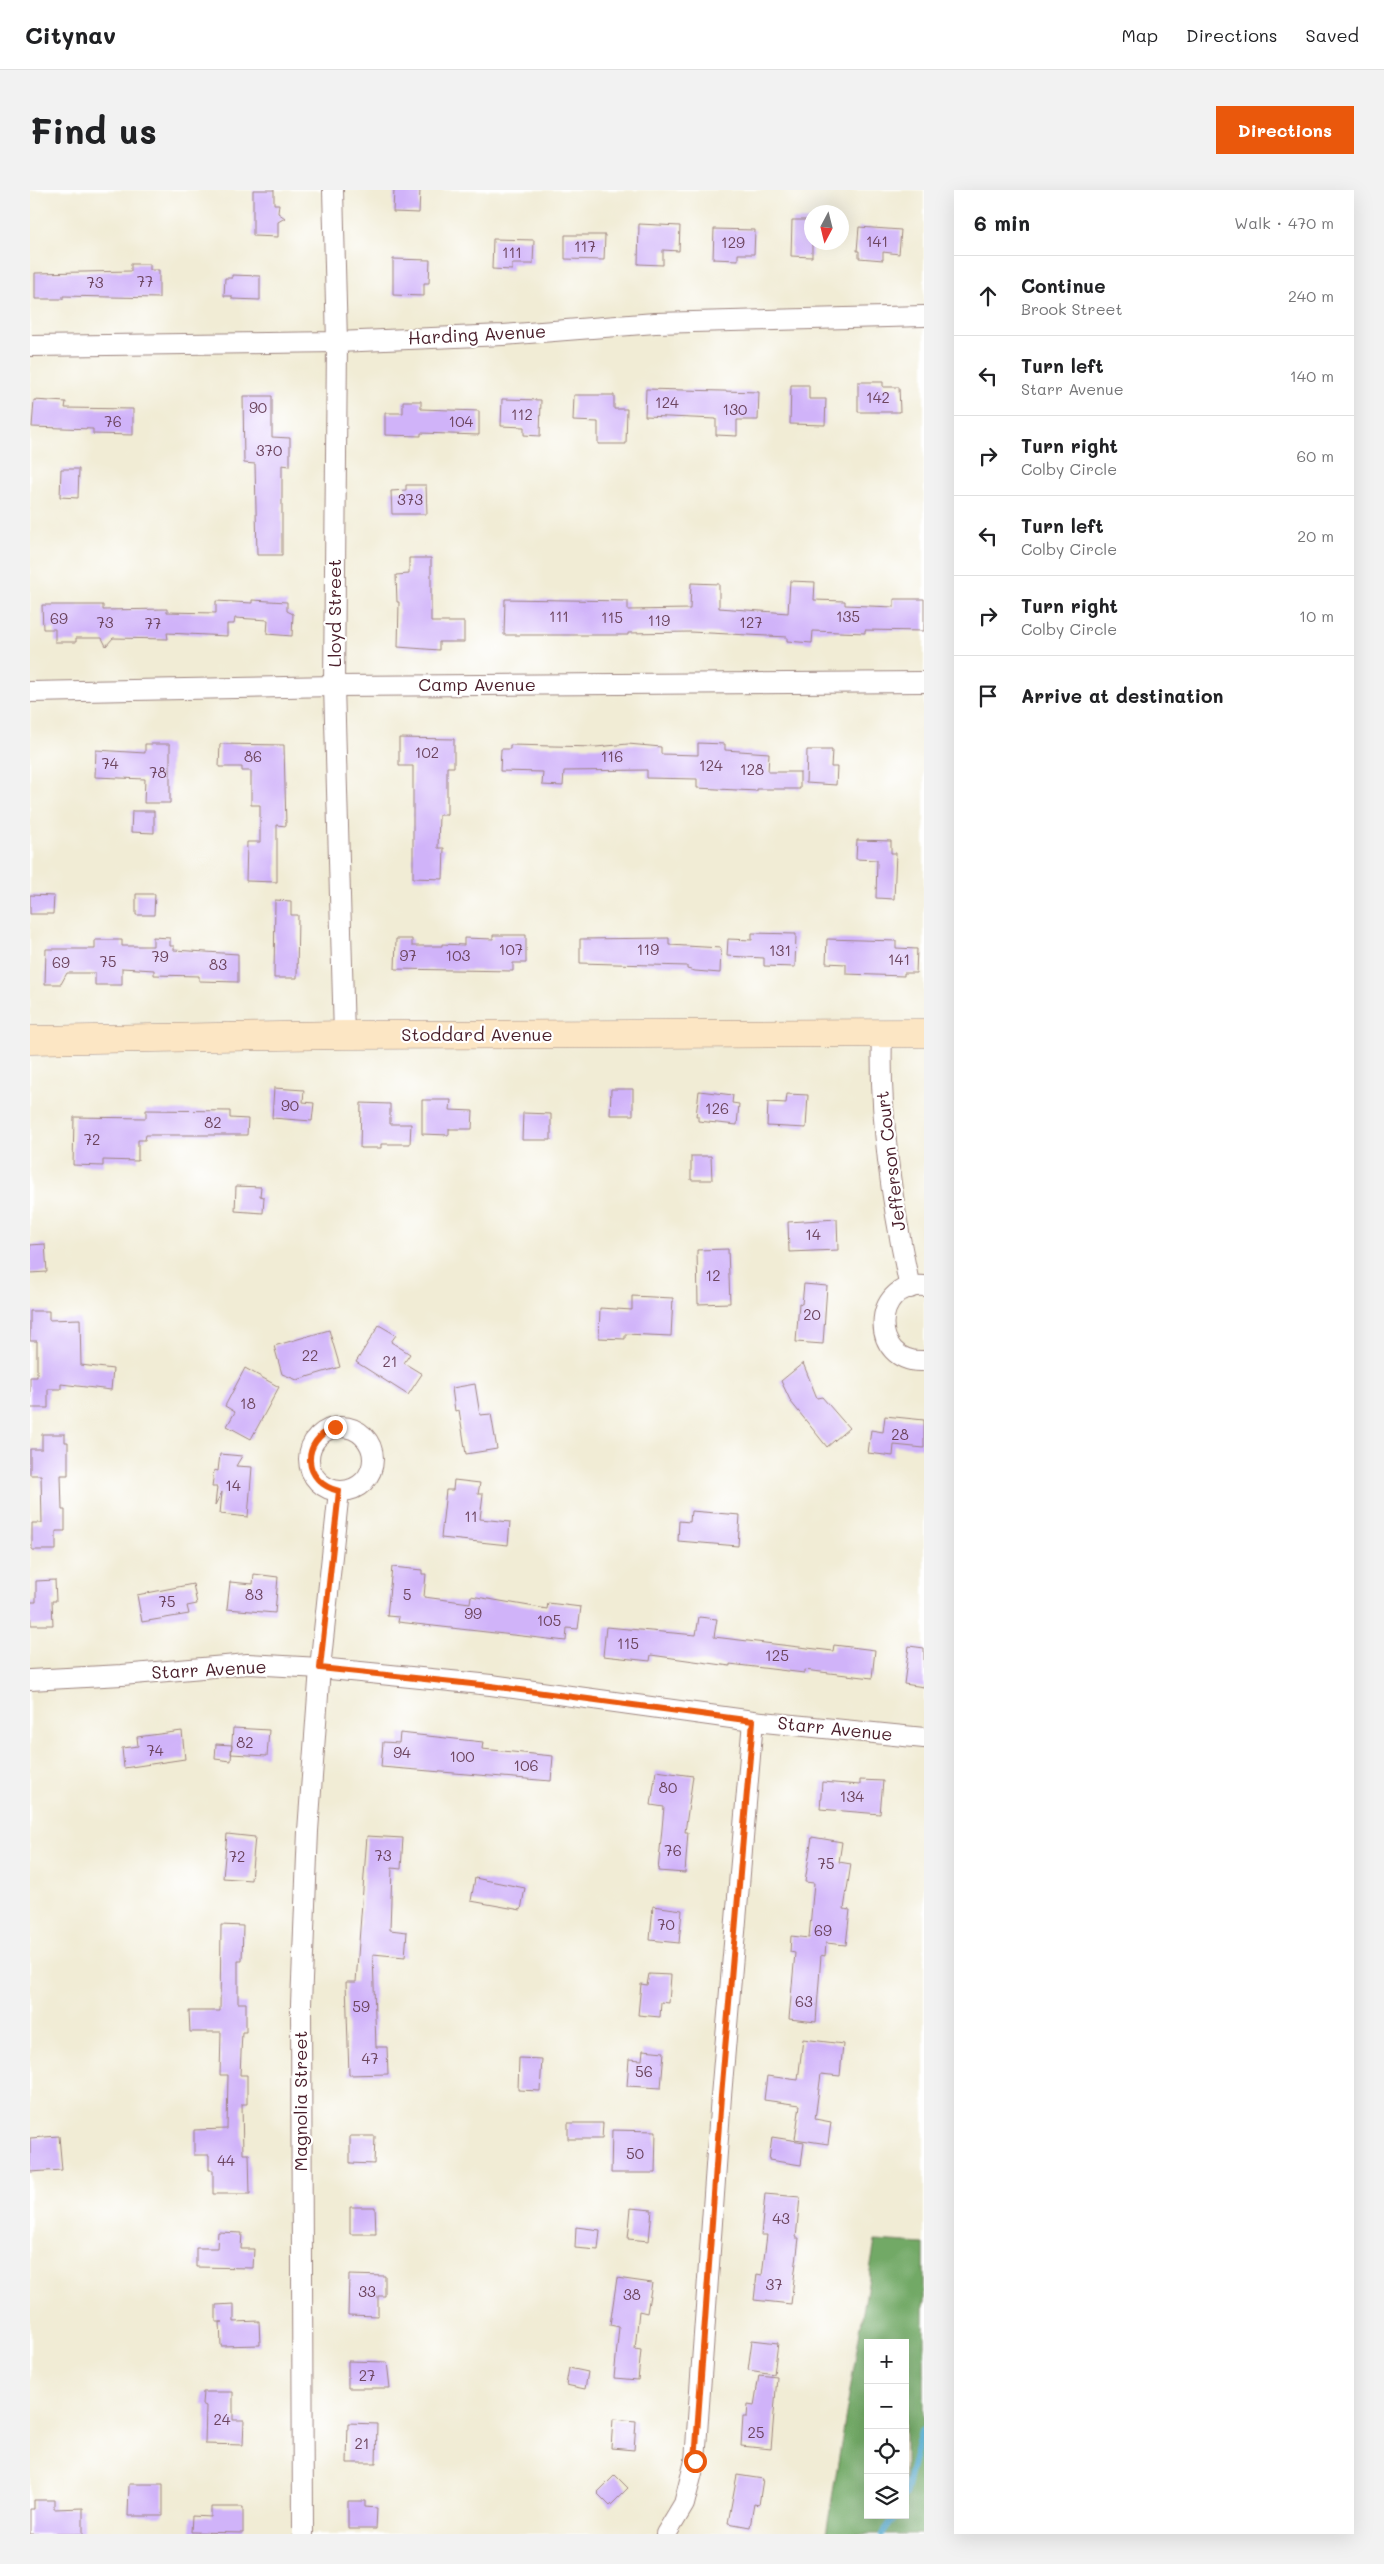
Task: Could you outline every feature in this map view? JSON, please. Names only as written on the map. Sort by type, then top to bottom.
[{"type":"street","name":"Lloyd Street","points":[[333,190],[337,342],[334,686],[344,1035]]},
{"type":"street","name":"Harding Avenue","points":[[30,346],[337,342],[503,335],[655,323],[924,316]]},
{"type":"street","name":"Camp Avenue","points":[[30,692],[334,686],[924,682]]},
{"type":"street","name":"Jefferson Court","points":[[882,1033],[884,1128],[895,1211],[917,1287],[899,1293],[890,1301],[885,1312],[883,1324],[890,1346],[898,1354],[909,1360],[924,1361]]},
{"type":"street","name":"Stoddard Avenue","points":[[30,1040],[344,1035],[924,1033]]},
{"type":"street","name":"Magnolia Street","points":[[303,2534],[301,2004],[308,1831],[320,1668],[339,1491]]},
{"type":"street","name":"Starr Avenue","points":[[30,1680],[248,1664],[320,1668],[491,1686],[753,1721],[924,1738]]},
{"type":"street","points":[[666,2534],[684,2504],[695,2461],[721,2096],[753,1721]]},
{"type":"green space","points":[[875,2241],[924,2244],[924,2534],[826,2534]]},
{"type":"building","points":[[253,190],[274,190],[274,204],[279,204],[278,213],[285,218],[278,222],[278,237],[253,236]]},
{"type":"building","points":[[394,190],[420,190],[419,213],[393,212]]},
{"type":"building","points":[[792,220],[804,220],[804,250],[812,250],[812,257],[791,256]]},
{"type":"building","points":[[639,224],[680,226],[679,251],[663,250],[663,265],[638,264]]},
{"type":"building","points":[[859,227],[901,230],[899,254],[883,252],[883,260],[859,258],[859,251],[857,251]]},
{"type":"building","points":[[714,229],[755,230],[754,254],[738,254],[738,260],[713,259]]},
{"type":"building","points":[[565,235],[605,235],[604,260],[565,259]]},
{"type":"building","points":[[493,239],[534,240],[533,264],[512,264],[512,270],[492,269]]},
{"type":"building","points":[[393,259],[430,260],[429,283],[424,283],[424,296],[393,295]]},
{"type":"building","points":[[131,264],[150,264],[150,270],[159,270],[159,298],[63,296],[63,299],[35,299],[35,273],[131,271]]},
{"type":"building","points":[[232,275],[260,276],[260,300],[232,299],[232,296],[224,296],[225,278],[232,278]]},
{"type":"building","points":[[858,382],[883,382],[883,387],[899,387],[900,412],[858,412]]},
{"type":"building","points":[[791,385],[809,385],[809,399],[826,399],[825,425],[790,424]]},
{"type":"building","points":[[646,389],[759,392],[758,420],[737,420],[737,436],[716,435],[716,419],[645,416]]},
{"type":"building","points":[[574,395],[614,395],[614,409],[627,409],[626,444],[598,444],[598,422],[573,421]]},
{"type":"building","points":[[243,396],[272,396],[272,437],[290,438],[290,466],[282,465],[282,555],[257,555],[255,464],[244,463]]},
{"type":"building","points":[[502,399],[541,400],[540,436],[524,435],[524,427],[501,426]]},
{"type":"building","points":[[34,400],[66,402],[65,408],[133,409],[133,435],[93,434],[93,429],[32,427]]},
{"type":"building","points":[[403,401],[421,401],[421,409],[479,411],[479,435],[421,433],[421,436],[385,435],[385,413],[403,413]]},
{"type":"building","points":[[61,469],[79,469],[78,498],[60,497]]},
{"type":"building","points":[[406,485],[426,485],[427,514],[392,514],[391,491],[406,490]]},
{"type":"building","points":[[409,558],[431,558],[431,622],[464,622],[464,642],[439,642],[439,650],[398,647],[399,602],[397,602],[396,575],[409,574]]},
{"type":"building","points":[[790,581],[815,582],[814,600],[845,601],[845,605],[894,607],[894,599],[924,599],[924,631],[865,630],[865,633],[813,631],[812,643],[787,641],[787,637],[690,632],[628,633],[628,635],[504,635],[505,599],[628,601],[628,610],[690,609],[691,583],[719,584],[719,608],[788,613]]},
{"type":"building","points":[[252,600],[287,602],[287,611],[293,614],[292,636],[267,634],[268,620],[235,618],[234,624],[227,624],[227,636],[167,633],[168,639],[113,638],[106,646],[102,638],[76,638],[76,642],[55,642],[55,629],[43,629],[42,605],[103,605],[103,610],[167,609],[167,612],[216,613],[216,601],[252,603]]},
{"type":"building","points":[[399,738],[454,739],[454,767],[447,767],[447,815],[439,815],[438,848],[444,848],[443,879],[413,878],[413,766],[399,766]]},
{"type":"building","points":[[698,743],[725,744],[725,750],[769,753],[768,772],[800,772],[800,789],[757,789],[757,791],[697,788],[697,779],[647,778],[647,770],[564,771],[563,786],[542,785],[543,772],[500,771],[501,749],[510,749],[510,745],[596,747],[628,744],[661,747],[661,754],[698,755]]},
{"type":"building","points":[[145,744],[170,744],[170,803],[144,803],[145,779],[95,777],[96,750],[145,753]]},
{"type":"building","points":[[220,744],[284,745],[286,826],[277,825],[277,882],[246,881],[247,842],[260,842],[260,805],[251,805],[251,771],[242,771],[242,767],[219,767]]},
{"type":"building","points":[[807,750],[832,750],[831,767],[837,767],[836,785],[806,783]]},
{"type":"building","points":[[132,811],[154,811],[154,833],[131,832]]},
{"type":"building","points":[[857,840],[891,841],[891,853],[896,853],[894,899],[876,898],[877,860],[856,859]]},
{"type":"building","points":[[136,894],[155,894],[154,915],[136,915]]},
{"type":"building","points":[[30,895],[54,896],[53,914],[30,914]]},
{"type":"building","points":[[275,900],[291,901],[291,915],[298,915],[297,978],[274,978]]},
{"type":"building","points":[[752,933],[796,934],[795,967],[764,966],[764,958],[727,956],[728,939],[752,940]]},
{"type":"building","points":[[493,935],[526,935],[526,963],[513,963],[513,971],[395,969],[396,939],[412,939],[412,946],[442,946],[442,944],[464,945],[464,938],[493,939]]},
{"type":"building","points":[[153,937],[170,938],[170,946],[174,946],[174,950],[238,954],[238,982],[199,981],[199,976],[154,975],[154,970],[122,968],[122,985],[95,985],[95,973],[67,973],[61,984],[45,984],[46,949],[95,949],[95,940],[122,940],[122,946],[153,946]]},
{"type":"building","points":[[669,938],[669,945],[721,948],[720,973],[695,971],[687,969],[687,966],[580,963],[580,939]]},
{"type":"building","points":[[827,939],[896,941],[896,948],[917,949],[916,973],[904,973],[904,976],[846,974],[846,964],[826,963]]},
{"type":"building","points":[[274,1088],[304,1090],[303,1102],[314,1103],[312,1121],[272,1118]]},
{"type":"building","points":[[611,1089],[633,1089],[633,1115],[610,1115]]},
{"type":"building","points":[[699,1091],[733,1095],[732,1103],[739,1104],[737,1125],[698,1121],[698,1116],[696,1116]]},
{"type":"building","points":[[787,1094],[808,1095],[806,1128],[767,1126],[768,1102],[786,1103]]},
{"type":"building","points":[[422,1100],[451,1100],[450,1110],[473,1111],[472,1129],[449,1129],[449,1135],[422,1134]]},
{"type":"building","points":[[361,1103],[390,1104],[390,1124],[411,1124],[410,1144],[381,1144],[381,1148],[360,1148]]},
{"type":"building","points":[[146,1110],[230,1111],[230,1118],[248,1119],[247,1135],[146,1135],[145,1140],[138,1140],[138,1161],[103,1160],[103,1166],[73,1165],[74,1117],[146,1118]]},
{"type":"building","points":[[523,1113],[551,1114],[551,1140],[522,1140]]},
{"type":"building","points":[[691,1156],[711,1156],[712,1180],[691,1180]]},
{"type":"building","points":[[236,1186],[261,1187],[260,1196],[264,1197],[263,1213],[235,1211]]},
{"type":"building","points":[[837,1219],[838,1250],[789,1252],[788,1222]]},
{"type":"building","points":[[45,1244],[47,1272],[30,1273],[30,1245]]},
{"type":"building","points":[[728,1249],[730,1303],[698,1304],[697,1250]]},
{"type":"building","points":[[804,1284],[827,1286],[823,1344],[796,1342],[799,1303],[802,1304]]},
{"type":"building","points":[[632,1296],[673,1298],[671,1336],[625,1334],[625,1339],[599,1338],[600,1308],[632,1310]]},
{"type":"building","points":[[30,1311],[49,1311],[49,1320],[80,1319],[81,1365],[113,1369],[111,1390],[61,1384],[61,1389],[48,1389],[48,1408],[30,1408],[30,1377],[37,1377],[37,1341],[30,1341]]},
{"type":"building","points":[[379,1325],[396,1335],[391,1342],[410,1354],[404,1363],[422,1374],[408,1395],[356,1362]]},
{"type":"building","points":[[329,1330],[340,1367],[297,1380],[282,1374],[274,1346]]},
{"type":"building","points":[[803,1363],[817,1398],[822,1397],[849,1428],[827,1447],[791,1402],[781,1381]]},
{"type":"building","points":[[245,1368],[279,1387],[251,1439],[227,1426],[235,1412],[225,1406]]},
{"type":"building","points":[[475,1384],[480,1415],[491,1414],[497,1449],[466,1454],[459,1410],[455,1411],[452,1388]]},
{"type":"building","points":[[885,1416],[924,1420],[924,1448],[894,1445],[893,1456],[868,1453],[871,1430],[883,1432]]},
{"type":"building","points":[[42,1434],[65,1434],[65,1442],[68,1442],[68,1475],[61,1475],[65,1531],[56,1531],[56,1550],[32,1550],[32,1523],[42,1523],[41,1475],[30,1475],[30,1449],[42,1449]]},
{"type":"building","points":[[220,1454],[242,1456],[236,1466],[252,1467],[248,1517],[220,1514],[222,1492],[215,1505],[217,1487],[212,1487],[214,1470],[218,1471]]},
{"type":"building","points":[[454,1480],[480,1483],[478,1494],[483,1494],[480,1519],[510,1522],[508,1545],[441,1538],[446,1490],[453,1490]]},
{"type":"building","points":[[691,1511],[740,1515],[738,1546],[678,1541],[679,1521],[690,1522]]},
{"type":"building","points":[[392,1567],[422,1570],[422,1574],[426,1574],[424,1597],[470,1603],[471,1596],[547,1609],[548,1603],[581,1607],[578,1629],[567,1628],[566,1641],[398,1622],[399,1617],[387,1616]]},
{"type":"building","points":[[254,1574],[278,1577],[275,1613],[227,1609],[230,1582],[253,1584]]},
{"type":"building","points":[[55,1580],[56,1601],[52,1601],[53,1625],[31,1625],[30,1602],[36,1602],[36,1581]]},
{"type":"building","points":[[193,1584],[197,1604],[187,1606],[189,1614],[142,1622],[137,1595]]},
{"type":"building","points":[[699,1617],[717,1619],[714,1637],[833,1651],[834,1645],[875,1650],[872,1678],[804,1670],[804,1673],[730,1664],[730,1666],[651,1655],[650,1661],[603,1656],[606,1627],[696,1635]]},
{"type":"building","points":[[909,1646],[924,1648],[924,1687],[904,1684]]},
{"type":"building","points":[[233,1728],[269,1730],[267,1756],[231,1754]]},
{"type":"building","points":[[182,1731],[185,1759],[124,1768],[122,1748],[138,1746],[137,1737]]},
{"type":"building","points":[[400,1733],[483,1742],[482,1749],[553,1756],[551,1781],[381,1767],[383,1742],[399,1743]]},
{"type":"building","points":[[216,1744],[232,1745],[231,1761],[215,1759]]},
{"type":"building","points":[[656,1771],[693,1776],[685,1832],[688,1832],[685,1873],[658,1871],[664,1807],[651,1805]]},
{"type":"building","points":[[860,1780],[883,1781],[880,1814],[820,1809],[822,1782],[860,1785]]},
{"type":"building","points":[[227,1834],[255,1837],[251,1880],[223,1878]]},
{"type":"building","points":[[367,1836],[403,1838],[401,1869],[392,1868],[390,1930],[407,1932],[405,1957],[373,1954],[376,2047],[387,2047],[388,2074],[349,2075],[346,1982],[356,1982]]},
{"type":"building","points":[[812,1837],[842,1842],[839,1862],[851,1864],[844,1909],[850,1910],[846,1945],[826,1943],[825,1956],[821,1955],[816,2022],[789,2019],[795,1953],[790,1952],[791,1936],[809,1938],[814,1883],[805,1882]]},
{"type":"building","points":[[475,1878],[525,1888],[521,1910],[471,1901]]},
{"type":"building","points":[[653,1906],[682,1910],[679,1943],[650,1940]]},
{"type":"building","points":[[221,1925],[243,1926],[242,1961],[238,1961],[238,2003],[246,2003],[246,2032],[242,2032],[240,2075],[247,2075],[247,2104],[242,2104],[243,2154],[249,2154],[250,2194],[213,2194],[213,2170],[209,2170],[209,2155],[194,2155],[194,2130],[227,2129],[228,2075],[220,2075],[221,2032],[190,2032],[189,2011],[220,2011]]},
{"type":"building","points":[[649,1974],[671,1975],[669,2003],[661,2002],[660,2017],[638,2015],[641,1984],[647,1985]]},
{"type":"building","points":[[803,2039],[843,2044],[840,2076],[821,2074],[815,2119],[831,2122],[828,2144],[795,2139],[800,2105],[764,2100],[767,2076],[798,2080]]},
{"type":"building","points":[[643,2050],[664,2052],[661,2088],[627,2086],[629,2059],[642,2060]]},
{"type":"building","points":[[519,2058],[542,2059],[540,2091],[518,2090]]},
{"type":"building","points":[[568,2123],[603,2123],[602,2139],[568,2139]]},
{"type":"building","points":[[612,2130],[656,2131],[655,2173],[611,2173]]},
{"type":"building","points":[[59,2136],[62,2170],[30,2172],[30,2138]]},
{"type":"building","points":[[350,2136],[375,2136],[374,2164],[350,2163]]},
{"type":"building","points":[[772,2137],[804,2142],[801,2165],[769,2160]]},
{"type":"building","points":[[765,2194],[800,2197],[796,2238],[799,2238],[791,2304],[754,2300],[757,2274],[762,2275],[767,2235],[761,2235]]},
{"type":"building","points":[[350,2207],[375,2207],[376,2234],[350,2234]]},
{"type":"building","points":[[631,2208],[652,2210],[649,2241],[628,2239]]},
{"type":"building","points":[[576,2227],[600,2230],[598,2250],[575,2248]]},
{"type":"building","points":[[218,2232],[242,2233],[241,2249],[254,2249],[253,2268],[196,2267],[196,2248],[217,2248]]},
{"type":"building","points":[[349,2275],[385,2276],[385,2296],[378,2296],[378,2316],[348,2315]]},
{"type":"building","points":[[617,2278],[652,2283],[647,2313],[639,2311],[635,2349],[641,2350],[638,2380],[614,2378],[619,2327],[610,2325]]},
{"type":"building","points":[[234,2304],[234,2322],[259,2321],[260,2345],[221,2346],[220,2322],[216,2322],[216,2305]]},
{"type":"building","points":[[752,2340],[778,2343],[774,2374],[748,2370]]},
{"type":"building","points":[[348,2361],[387,2362],[390,2388],[348,2388]]},
{"type":"building","points":[[569,2368],[588,2372],[585,2389],[566,2385]]},
{"type":"building","points":[[759,2375],[777,2377],[771,2449],[741,2446],[743,2417],[747,2417],[748,2405],[754,2406]]},
{"type":"building","points":[[203,2392],[233,2392],[233,2420],[244,2420],[243,2445],[205,2444],[206,2406],[202,2404]]},
{"type":"building","points":[[613,2419],[636,2421],[634,2450],[611,2448]]},
{"type":"building","points":[[348,2423],[377,2424],[376,2463],[347,2463]]},
{"type":"building","points":[[615,2475],[628,2488],[610,2506],[597,2493]]},
{"type":"building","points":[[737,2475],[763,2479],[759,2505],[754,2504],[750,2527],[728,2523]]},
{"type":"building","points":[[129,2484],[163,2484],[163,2516],[128,2516]]},
{"type":"building","points":[[34,2500],[54,2500],[54,2509],[83,2508],[83,2534],[30,2534],[30,2509],[34,2509]]},
{"type":"building","points":[[348,2501],[365,2501],[365,2507],[377,2508],[376,2529],[348,2529]]},
{"type":"building","points":[[211,2507],[243,2507],[243,2533],[191,2532],[192,2516],[211,2517]]},
{"type":"waterway","points":[[909,2479],[921,2431],[924,2430]]},
{"type":"waterway","points":[[882,2534],[893,2519]]},
{"type":"route","points":[[335,1427],[325,1431],[318,1438],[312,1446],[310,1456],[310,1466],[314,1476],[320,1483],[339,1491],[320,1668],[491,1686],[753,1721],[721,2096],[695,2461]]}]
